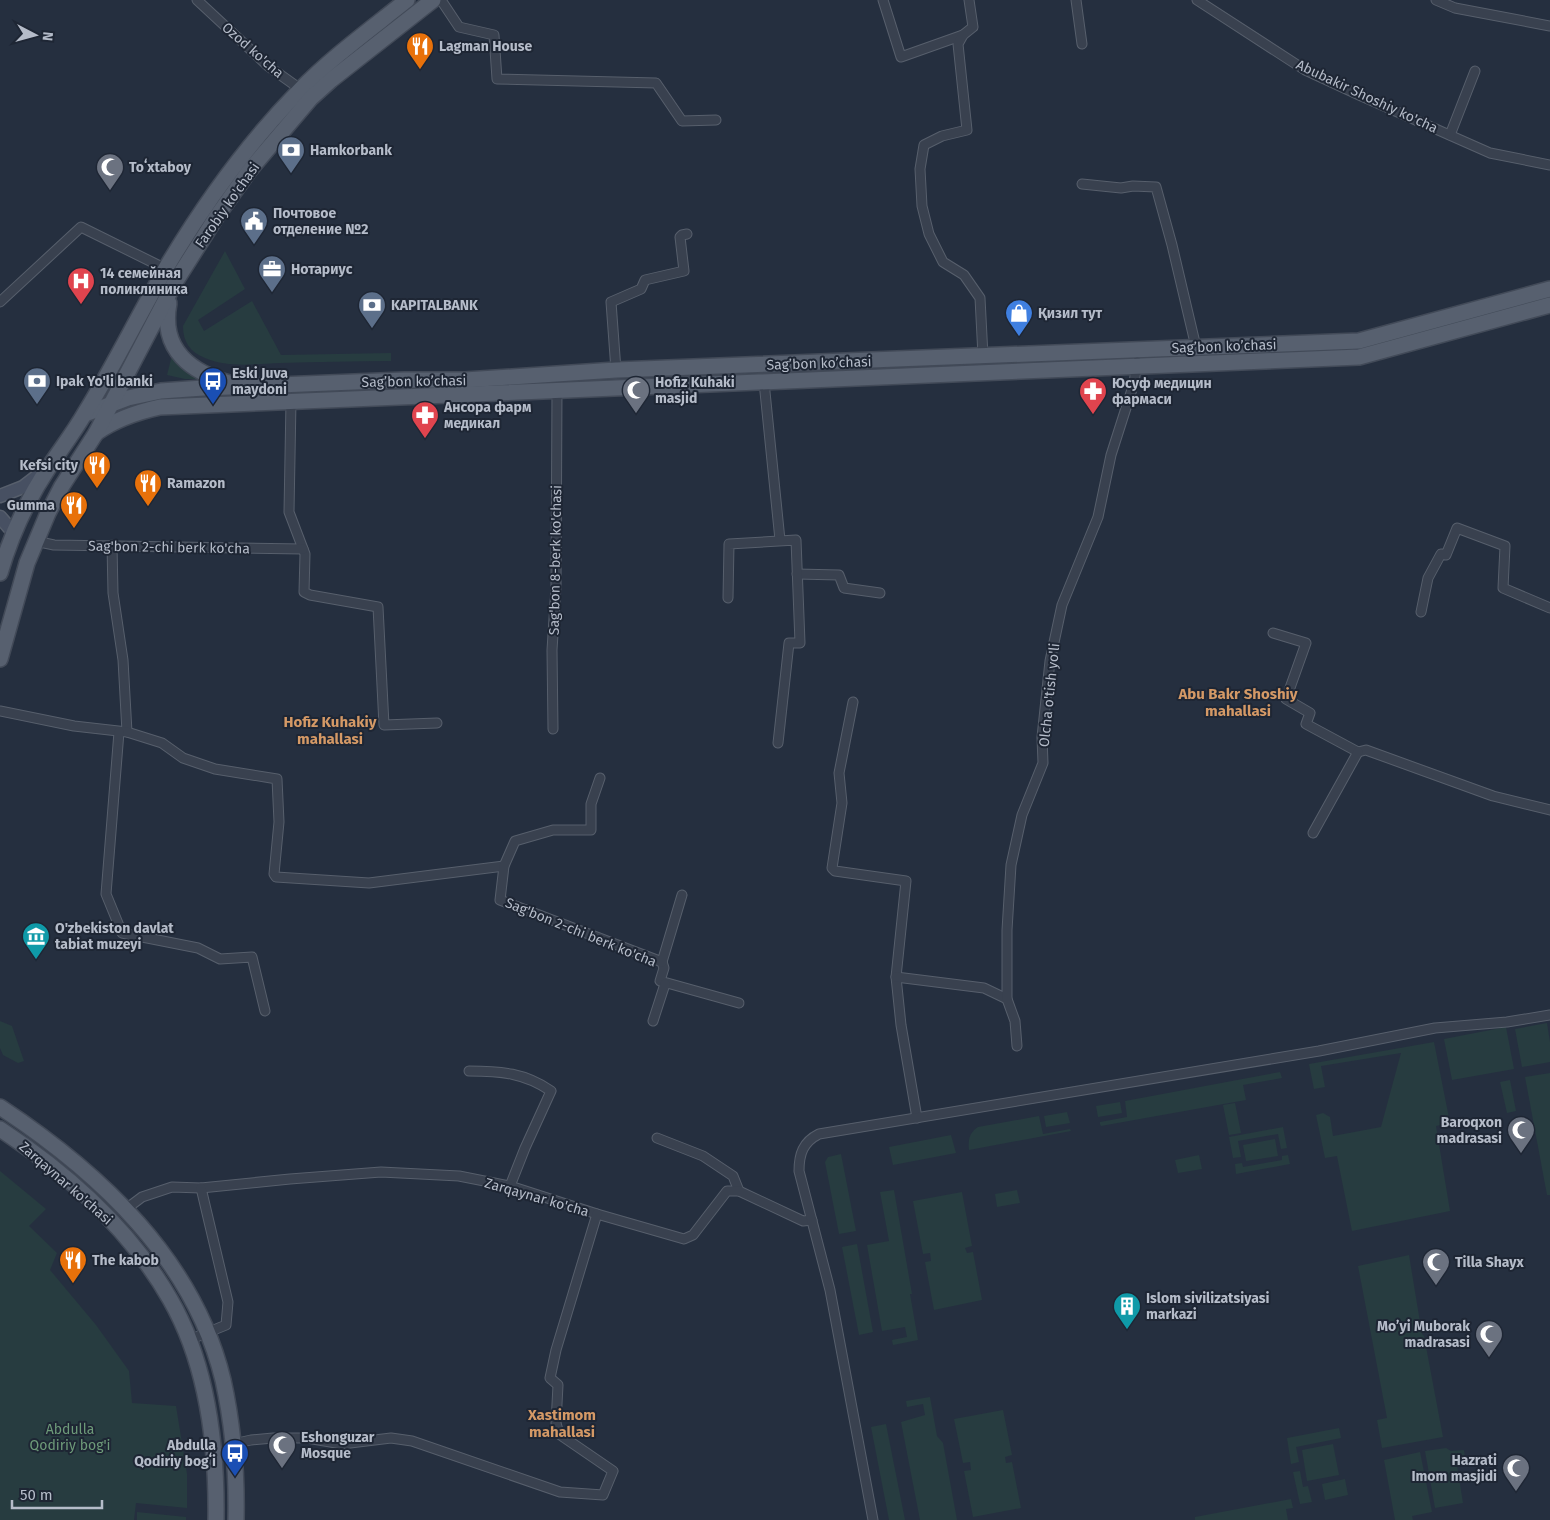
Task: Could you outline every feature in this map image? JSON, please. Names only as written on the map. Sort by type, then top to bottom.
[{"type":"main road","name":"Farobiy ko'chasi","points":[[96,433],[174,284],[217,216],[249,171],[323,68],[407,0]]},
{"type":"main road","name":"Farobiy ko'chasi","points":[[85,414],[166,269],[191,228],[237,162],[306,93],[331,80],[432,1]]},
{"type":"main road","points":[[174,284],[169,302],[167,321],[168,334],[175,349],[182,358],[199,371],[244,387]]},
{"type":"main road","name":"Sag’bon ko’chasi","points":[[85,414],[111,404],[161,391],[404,380],[465,380],[616,370],[1359,341],[1550,289]]},
{"type":"main road","name":"Sag’bon ko’chasi","points":[[96,433],[111,423],[127,416],[160,407],[1359,356],[1550,306]]},
{"type":"main road","points":[[1218,346],[1219,363]]},
{"type":"main road","points":[[991,356],[999,372]]},
{"type":"main road","points":[[0,573],[7,529],[29,500],[48,468],[85,414],[96,433],[58,493],[35,541],[0,659]]},
{"type":"main road","points":[[0,496],[23,487],[48,468]]},
{"type":"main road","points":[[0,517],[27,563]]},
{"type":"main road","points":[[7,529],[35,541]]},
{"type":"main road","name":"Zarqaynar ko'chasi","points":[[0,1107],[63,1153],[126,1208],[148,1233],[177,1273],[193,1302],[206,1332],[222,1380],[233,1444],[236,1520]]},
{"type":"main road","name":"Zarqaynar ko'chasi","points":[[0,1128],[68,1180],[120,1230],[149,1266],[170,1299],[189,1340],[209,1414],[215,1471],[216,1520]]},
{"type":"street","name":"Ozod ko'cha","points":[[197,0],[268,66],[306,93]]},
{"type":"street","points":[[882,0],[902,56],[963,35],[973,27],[969,0]]},
{"type":"street","points":[[1076,0],[1082,44]]},
{"type":"street","name":"Abubakir Shoshiy ko'cha","points":[[1197,0],[1305,70],[1490,153],[1550,165]]},
{"type":"street","points":[[1436,0],[1455,8],[1550,26]]},
{"type":"street","points":[[432,1],[459,28],[494,35],[497,79],[656,82],[682,120],[716,120]]},
{"type":"street","points":[[963,35],[958,44],[967,130],[942,136],[924,145],[920,169],[922,206],[929,234],[943,262],[964,275],[980,298],[991,356]]},
{"type":"street","points":[[1450,135],[1475,71]]},
{"type":"street","points":[[1082,184],[1121,188],[1133,186],[1156,187],[1196,347]]},
{"type":"street","points":[[0,302],[81,227],[166,269]]},
{"type":"street","points":[[616,370],[611,302],[642,289],[645,280],[684,271],[680,237],[687,234]]},
{"type":"street","name":"Olcha o'tish yo'li","points":[[1017,1046],[1015,1021],[1007,999],[1007,930],[1011,865],[1022,815],[1043,763],[1042,737],[1050,661],[1062,605],[1098,517],[1111,455],[1134,383],[1137,366],[1136,350]]},
{"type":"street","points":[[764,382],[780,540]]},
{"type":"street","name":"Sag'bon 8-berk ko'chasi","points":[[553,729],[552,650],[556,587],[557,390]]},
{"type":"street","points":[[291,402],[289,512],[306,562],[304,592],[306,594],[378,607],[384,725],[436,723]]},
{"type":"street","points":[[1422,612],[1428,578],[1441,554],[1446,555],[1458,528],[1505,546],[1503,588],[1550,608]]},
{"type":"street","points":[[728,598],[730,544],[796,540],[800,643],[789,643],[778,742]]},
{"type":"street","name":"Sag'bon 2-chi berk ko'cha","points":[[35,541],[54,545],[303,549]]},
{"type":"street","points":[[112,545],[113,593],[122,660],[123,732],[106,894],[122,932],[198,948],[220,959],[252,957],[265,1011]]},
{"type":"street","points":[[797,574],[839,575],[844,588],[880,593]]},
{"type":"street","points":[[1273,633],[1306,643],[1286,700],[1310,713],[1306,724],[1358,752],[1366,750],[1493,796],[1550,810]]},
{"type":"street","points":[[853,702],[839,773],[842,804],[832,868],[906,881],[896,976],[901,1025],[917,1118]]},
{"type":"street","points":[[0,711],[74,726],[123,732],[162,743],[183,758],[215,769],[276,779],[279,822],[274,874],[276,877],[369,883],[504,866],[514,841],[553,830],[591,830],[591,804],[600,778]]},
{"type":"street","points":[[1313,833],[1358,752]]},
{"type":"street","name":"Sag'bon 2-chi berk ko'cha","points":[[504,866],[500,900],[662,962],[664,968],[660,981],[665,984],[739,1003]]},
{"type":"street","points":[[662,962],[682,895]]},
{"type":"street","points":[[896,976],[984,988],[1007,999]]},
{"type":"street","points":[[653,1021],[665,984]]},
{"type":"street","points":[[871,1517],[830,1290],[799,1171],[800,1155],[809,1140],[819,1134],[1319,1051],[1435,1028],[1507,1022],[1550,1015]]},
{"type":"street","points":[[469,1071],[501,1071],[538,1082],[552,1091],[510,1186]]},
{"type":"street","points":[[657,1138],[703,1156],[733,1176],[739,1190],[803,1220],[812,1220]]},
{"type":"street","name":"Zarqaynar ko'cha","points":[[126,1208],[142,1197],[172,1187],[201,1188],[381,1172],[459,1176],[510,1186],[684,1239],[693,1235],[727,1191],[739,1190]]},
{"type":"street","points":[[189,1340],[226,1325],[228,1302],[201,1188]]},
{"type":"street","points":[[233,1444],[273,1438],[307,1438],[342,1444],[391,1438],[412,1441],[560,1492],[603,1495],[613,1470],[559,1434],[556,1423],[558,1385],[550,1378],[556,1350],[597,1214]]},
{"type":"green space","points":[[225,251],[245,289],[198,320],[204,331],[252,301],[281,355],[391,353],[391,361],[233,364],[214,361],[195,353],[186,342],[183,326]]},
{"type":"green space","points":[[172,355],[181,367],[204,379],[185,379],[167,375]]},
{"type":"green space","points":[[0,1021],[12,1026],[24,1061],[18,1063],[3,1055],[0,1048]]},
{"type":"green space","points":[[1547,1023],[1550,1042],[1550,1062],[1522,1067],[1515,1029]]},
{"type":"green space","points":[[1506,1027],[1514,1069],[1452,1080],[1444,1039]]},
{"type":"green space","points":[[1434,1042],[1450,1123],[1436,1126],[1450,1211],[1352,1231],[1337,1156],[1325,1158],[1316,1115],[1323,1113],[1330,1117],[1333,1136],[1381,1127],[1401,1053],[1321,1066],[1325,1087],[1314,1089],[1309,1064]]},
{"type":"green space","points":[[1280,1072],[1282,1078],[1243,1085],[1246,1100],[1101,1126],[1100,1124],[1100,1122],[1127,1117],[1125,1101]]},
{"type":"green space","points":[[1550,1073],[1550,1195],[1547,1195],[1525,1077]]},
{"type":"green space","points":[[1510,1080],[1516,1111],[1507,1113],[1500,1082]]},
{"type":"green space","points":[[1120,1102],[1122,1113],[1098,1117],[1096,1106]]},
{"type":"green space","points":[[1235,1103],[1241,1133],[1229,1135],[1223,1105]]},
{"type":"green space","points":[[1067,1112],[1070,1123],[1046,1127],[1044,1116]]},
{"type":"green space","points":[[1039,1116],[1043,1134],[1070,1129],[1071,1131],[969,1150],[970,1137],[978,1127]]},
{"type":"green space","points":[[1283,1127],[1287,1148],[1281,1149],[1278,1134],[1238,1141],[1241,1157],[1233,1158],[1229,1137]]},
{"type":"green space","points":[[951,1135],[956,1153],[893,1165],[889,1147]]},
{"type":"green space","points":[[1275,1139],[1278,1156],[1246,1161],[1243,1145]]},
{"type":"green space","points":[[841,1154],[856,1231],[839,1234],[825,1162],[828,1157]]},
{"type":"green space","points":[[1199,1155],[1202,1169],[1178,1173],[1175,1160]]},
{"type":"green space","points":[[1288,1155],[1290,1164],[1236,1174],[1235,1164],[1242,1163],[1243,1167],[1282,1160],[1282,1156]]},
{"type":"green space","name":"Abdulla Qodiriy bog'i","points":[[0,1171],[46,1209],[29,1226],[57,1253],[50,1270],[96,1325],[129,1371],[132,1403],[176,1406],[187,1474],[187,1508],[136,1503],[134,1520],[0,1520]]},
{"type":"green space","points":[[894,1190],[918,1340],[893,1345],[892,1340],[907,1337],[905,1327],[882,1331],[867,1245],[889,1241],[880,1192]]},
{"type":"green space","points":[[1017,1190],[1020,1203],[997,1207],[995,1194]]},
{"type":"green space","points":[[962,1192],[972,1246],[965,1248],[967,1253],[973,1252],[982,1300],[934,1310],[925,1262],[931,1261],[930,1253],[923,1254],[913,1201]]},
{"type":"green space","points":[[857,1244],[873,1332],[859,1335],[842,1247]]},
{"type":"green space","points":[[1409,1255],[1422,1334],[1424,1336],[1443,1437],[1382,1448],[1377,1420],[1387,1418],[1358,1266]]},
{"type":"green space","points":[[930,1397],[937,1436],[943,1443],[957,1520],[920,1520],[901,1422],[925,1415],[923,1404],[907,1407],[906,1401]]},
{"type":"green space","points":[[1003,1410],[1012,1455],[1005,1457],[1006,1463],[1012,1462],[1021,1508],[973,1517],[964,1471],[971,1470],[970,1462],[963,1463],[954,1419]]},
{"type":"green space","points":[[886,1424],[905,1520],[889,1520],[871,1427]]},
{"type":"green space","points":[[1339,1428],[1341,1438],[1296,1447],[1299,1462],[1291,1464],[1287,1438]]},
{"type":"green space","points":[[1333,1444],[1339,1475],[1307,1481],[1302,1450]]},
{"type":"green space","points":[[1446,1448],[1451,1451],[1464,1450],[1465,1457],[1456,1459],[1463,1503],[1435,1508],[1425,1451]]},
{"type":"green space","points":[[1420,1452],[1432,1512],[1412,1516],[1413,1520],[1395,1520],[1384,1460]]},
{"type":"green space","points":[[1300,1471],[1303,1487],[1308,1486],[1312,1502],[1300,1504],[1293,1472]]},
{"type":"green space","points":[[1345,1479],[1348,1495],[1325,1500],[1322,1484]]},
{"type":"green space","points":[[1291,1499],[1293,1508],[1286,1509],[1288,1520],[1195,1520],[1195,1517]]},
{"type":"green space","points":[[137,1512],[186,1517],[186,1520],[137,1520]]},
{"type":"place","name":"Lagman House","points":[[420,70]]},
{"type":"place","name":"Hamkorbank","points":[[291,174]]},
{"type":"place","name":"Toʻxtaboy","points":[[110,191]]},
{"type":"place","name":"Почтовое отделение №2","points":[[254,245]]},
{"type":"place","name":"Нотариус","points":[[272,293]]},
{"type":"place","name":"14 семейная поликлиника","points":[[81,305]]},
{"type":"place","name":"KAPITALBANK","points":[[372,329]]},
{"type":"place","name":"Қизил тут","points":[[1019,337]]},
{"type":"place","name":"Ipak Yo'li banki","points":[[37,405]]},
{"type":"place","name":"Eski Juva maydoni","points":[[213,405]]},
{"type":"place","name":"Hofiz Kuhaki masjid","points":[[636,414]]},
{"type":"place","name":"Юсуф медицин фармаси","points":[[1093,415]]},
{"type":"place","name":"Ансора фарм медикал","points":[[425,439]]},
{"type":"place","name":"Kefsi city","points":[[97,489]]},
{"type":"place","name":"Ramazon","points":[[148,507]]},
{"type":"place","name":"Gumma","points":[[74,529]]},
{"type":"place","name":"O'zbekiston davlat tabiat muzeyi","points":[[36,960]]},
{"type":"place","name":"Baroqxon madrasasi","points":[[1521,1154]]},
{"type":"place","name":"The kabob","points":[[73,1284]]},
{"type":"place","name":"Tilla Shayx","points":[[1436,1286]]},
{"type":"place","name":"Islom sivilizatsiyasi markazi","points":[[1127,1330]]},
{"type":"place","name":"Mo’yi Muborak madrasasi","points":[[1489,1358]]},
{"type":"place","name":"Eshonguzar Mosque","points":[[282,1469]]},
{"type":"place","name":"Abdulla Qodiriy bogʻi","points":[[235,1477]]},
{"type":"place","name":"Hazrati Imom masjidi","points":[[1516,1492]]},
{"type":"district","name":"Abu Bakr Shoshiy mahallasi","points":[[1238,702]]},
{"type":"district","name":"Hofiz Kuhakiy mahallasi","points":[[330,730]]},
{"type":"district","name":"Xastimom mahallasi","points":[[562,1424]]}]
